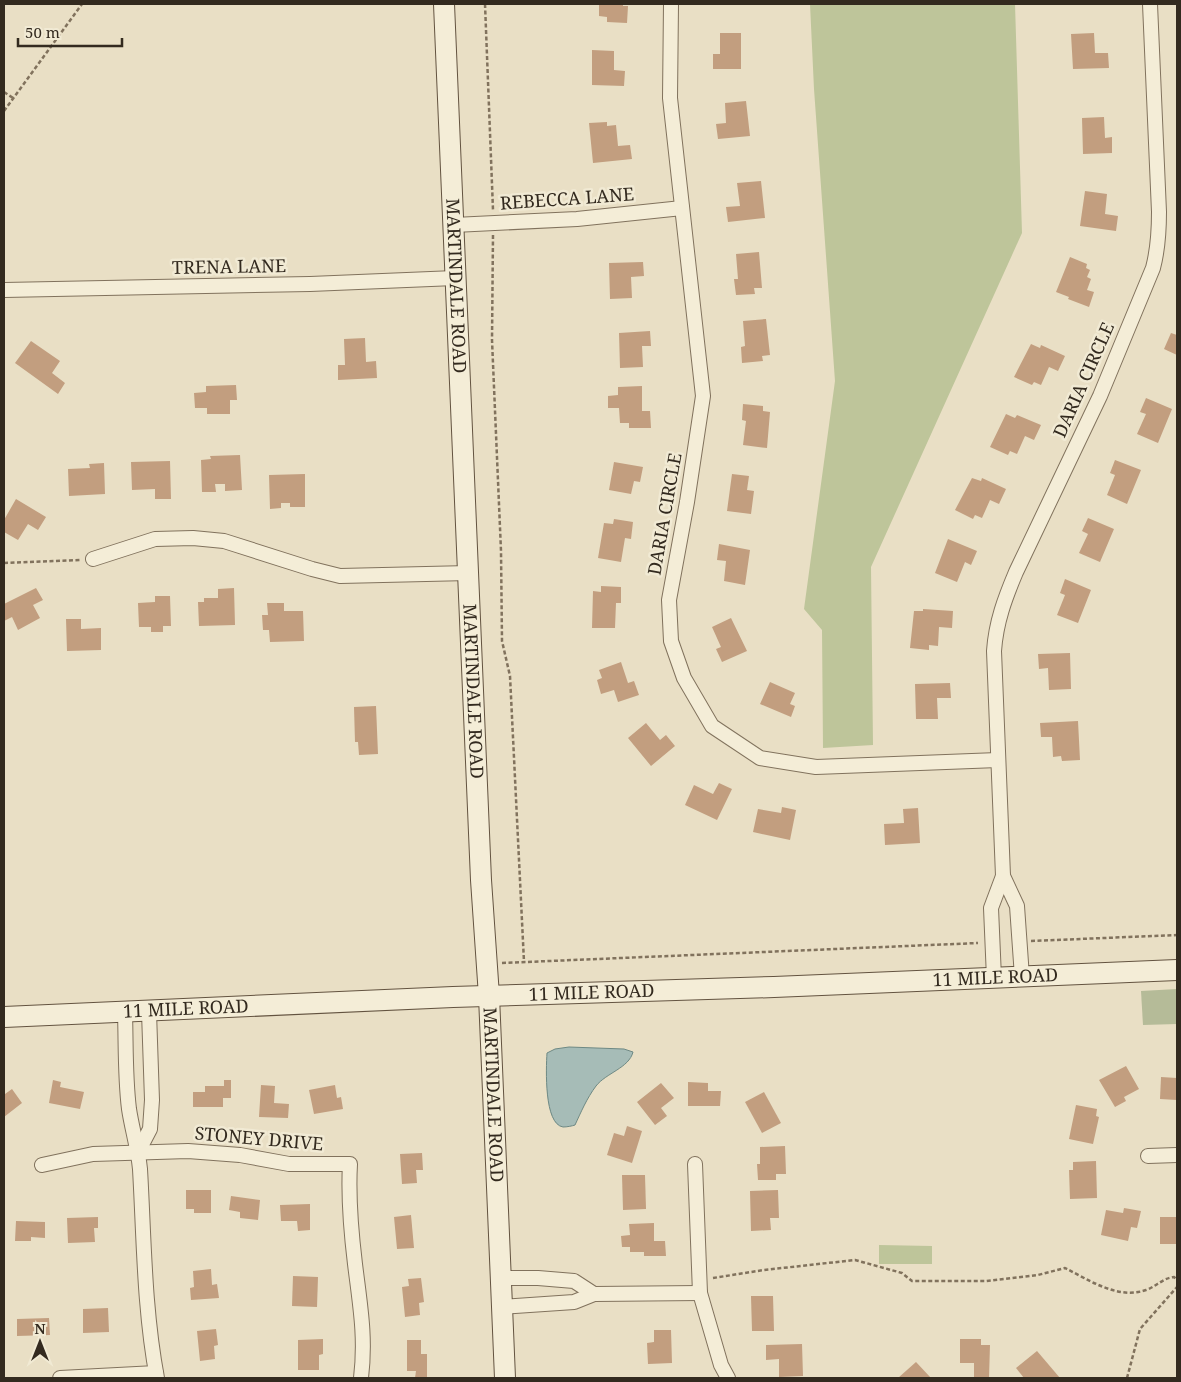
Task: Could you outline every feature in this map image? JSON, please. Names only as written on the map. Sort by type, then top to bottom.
[{"type":"street","name":"MARTINDALE ROAD","points":[[444,4],[480,862],[489,996],[506,1378]]},
{"type":"street","name":"DARIA CIRCLE","points":[[671,4],[670,98],[703,396],[687,502],[668,600],[671,641],[684,678],[712,726],[760,758],[816,767],[998,760]]},
{"type":"street","name":"DARIA CIRCLE","points":[[1022,977],[1017,906],[1003,876],[994,651],[997,622],[1016,572],[1100,396],[1153,268],[1159,236],[1159,212],[1150,4]]},
{"type":"street","name":"REBECCA LANE","points":[[454,225],[577,218],[682,208]]},
{"type":"street","name":"TRENA LANE","points":[[4,290],[455,278]]},
{"type":"street","points":[[93,558],[155,539],[193,538],[224,541],[340,576],[469,573]]},
{"type":"street","name":"DARIA CIRCLE","points":[[994,978],[991,908],[1003,876]]},
{"type":"street","name":"11 MILE ROAD","points":[[4,1017],[489,996],[1177,970]]},
{"type":"street","points":[[138,1152],[150,1129],[152,1100],[149,1012]]},
{"type":"street","points":[[60,1378],[157,1376],[146,1284],[138,1152],[128,1099],[125,1013]]},
{"type":"street","name":"STONEY DRIVE","points":[[42,1165],[93,1154],[188,1151],[240,1156],[289,1164],[350,1164],[350,1218],[363,1318],[364,1353],[361,1378]]},
{"type":"street","points":[[1148,1156],[1177,1155]]},
{"type":"street","points":[[695,1164],[700,1287],[721,1365],[728,1378]]},
{"type":"street","points":[[501,1278],[538,1278],[574,1281],[594,1294]]},
{"type":"street","points":[[502,1307],[574,1302],[594,1294],[700,1287]]},
{"type":"path","points":[[4,111],[82,4]]},
{"type":"path","points":[[485,4],[493,222],[492,340],[502,551],[502,641],[510,676],[524,962]]},
{"type":"path","points":[[4,92],[14,98]]},
{"type":"path","points":[[4,563],[93,558]]},
{"type":"path","points":[[1019,941],[1177,936]]},
{"type":"path","points":[[486,964],[992,942]]},
{"type":"path","points":[[700,1287],[764,1270],[855,1260],[902,1273],[912,1281],[986,1281],[1038,1275],[1065,1268],[1112,1290],[1131,1293],[1147,1290],[1167,1278],[1174,1277],[1177,1280]]},
{"type":"path","points":[[1127,1378],[1140,1329],[1177,1287]]},
{"type":"green space","points":[[810,4],[1015,4],[1022,233],[871,567],[873,745],[823,748],[822,630],[804,609],[835,381],[814,89]]},
{"type":"green space","points":[[1177,989],[1177,1024],[1143,1025],[1141,991]]},
{"type":"green space","points":[[879,1245],[932,1246],[932,1264],[879,1264]]},
{"type":"water","points":[[569,1047],[624,1049],[633,1052],[627,1062],[605,1077],[596,1086],[575,1125],[563,1127],[557,1124],[549,1106],[547,1053],[555,1049]]},
{"type":"building","points":[[599,4],[623,4],[623,6],[628,6],[627,23],[607,22],[607,17],[599,16]]},
{"type":"building","points":[[720,33],[741,33],[741,69],[713,69],[713,54],[720,54]]},
{"type":"building","points":[[1094,33],[1095,53],[1108,53],[1109,68],[1073,69],[1071,34]]},
{"type":"building","points":[[592,50],[614,51],[614,70],[625,71],[624,86],[592,85]]},
{"type":"building","points":[[746,101],[750,136],[718,139],[716,124],[726,123],[725,103]]},
{"type":"building","points":[[1104,117],[1105,138],[1112,137],[1112,153],[1083,154],[1082,118]]},
{"type":"building","points":[[607,122],[607,126],[616,125],[618,146],[630,145],[632,159],[593,163],[589,123]]},
{"type":"building","points":[[761,181],[765,218],[728,222],[726,207],[740,206],[737,183]]},
{"type":"building","points":[[1085,191],[1107,194],[1105,214],[1118,216],[1116,231],[1080,226]]},
{"type":"building","points":[[759,252],[762,288],[754,288],[755,294],[736,295],[734,279],[738,279],[736,254]]},
{"type":"building","points":[[1070,257],[1087,264],[1086,268],[1090,270],[1087,277],[1091,279],[1087,290],[1094,292],[1089,307],[1056,292]]},
{"type":"building","points":[[643,262],[644,276],[631,277],[632,298],[610,299],[609,263]]},
{"type":"building","points":[[766,319],[770,355],[762,356],[763,361],[742,363],[741,347],[745,346],[743,321]]},
{"type":"building","points":[[650,331],[651,346],[642,346],[643,367],[620,368],[619,333]]},
{"type":"building","points":[[1171,333],[1177,335],[1177,355],[1164,349]]},
{"type":"building","points":[[365,338],[366,362],[376,361],[377,378],[338,380],[338,365],[345,365],[344,339]]},
{"type":"building","points":[[31,341],[60,361],[52,373],[65,383],[58,394],[15,363]]},
{"type":"building","points":[[1031,344],[1040,348],[1041,345],[1065,356],[1058,371],[1049,367],[1041,385],[1034,382],[1032,385],[1014,377]]},
{"type":"building","points":[[236,385],[237,400],[230,400],[230,414],[207,414],[207,408],[195,408],[194,393],[206,392],[206,386]]},
{"type":"building","points":[[642,386],[642,411],[650,411],[651,428],[629,428],[629,423],[620,423],[619,408],[608,408],[608,396],[618,395],[618,387]]},
{"type":"building","points":[[1146,398],[1172,409],[1158,443],[1137,434],[1146,414],[1140,412]]},
{"type":"building","points":[[743,404],[763,406],[763,411],[770,412],[767,448],[743,445],[746,421],[742,420]]},
{"type":"building","points":[[1006,414],[1015,418],[1017,415],[1041,425],[1034,440],[1025,436],[1017,454],[1010,451],[1008,455],[990,447]]},
{"type":"building","points":[[240,455],[242,490],[225,491],[225,484],[215,484],[216,492],[202,492],[201,460],[211,459],[210,456]]},
{"type":"building","points":[[1115,460],[1141,470],[1127,504],[1107,495],[1115,475],[1110,473]]},
{"type":"building","points":[[170,461],[171,499],[155,499],[155,489],[132,490],[131,462]]},
{"type":"building","points":[[614,462],[643,467],[640,482],[634,481],[631,494],[609,490]]},
{"type":"building","points":[[104,463],[105,494],[69,496],[68,469],[90,468],[89,464]]},
{"type":"building","points":[[305,474],[305,507],[290,507],[290,503],[281,503],[281,508],[270,509],[269,475]]},
{"type":"building","points":[[732,474],[749,476],[747,490],[754,491],[751,514],[727,511]]},
{"type":"building","points":[[972,478],[981,481],[982,478],[1006,489],[999,504],[990,500],[982,518],[975,515],[973,519],[955,510]]},
{"type":"building","points":[[16,499],[46,517],[38,530],[28,524],[18,540],[4,532],[4,520]]},
{"type":"building","points":[[1088,518],[1114,529],[1100,562],[1079,553],[1088,534],[1082,531]]},
{"type":"building","points":[[614,519],[633,522],[631,539],[625,538],[621,562],[598,558],[604,523],[613,524]]},
{"type":"building","points":[[948,539],[977,551],[971,565],[965,562],[957,582],[935,573]]},
{"type":"building","points":[[719,544],[750,550],[745,585],[724,581],[726,561],[717,560]]},
{"type":"building","points":[[1065,579],[1091,590],[1078,623],[1057,615],[1065,595],[1060,593]]},
{"type":"building","points":[[601,586],[621,587],[621,603],[616,603],[615,628],[592,628],[593,591],[601,592]]},
{"type":"building","points":[[36,588],[43,600],[33,605],[40,618],[18,630],[12,617],[4,621],[4,604]]},
{"type":"building","points":[[234,588],[235,625],[199,626],[198,602],[204,602],[204,598],[218,598],[218,589]]},
{"type":"building","points":[[155,596],[170,596],[171,626],[163,626],[163,632],[151,632],[151,627],[139,627],[138,603],[155,602]]},
{"type":"building","points":[[267,603],[284,603],[284,611],[303,611],[304,641],[270,642],[269,630],[263,630],[262,615],[268,615]]},
{"type":"building","points":[[923,609],[953,611],[952,628],[939,627],[938,646],[929,645],[929,650],[910,648],[914,611],[923,611]]},
{"type":"building","points":[[731,618],[747,651],[722,662],[716,649],[721,647],[712,627]]},
{"type":"building","points":[[66,619],[81,619],[81,629],[101,628],[101,650],[67,651]]},
{"type":"building","points":[[1070,653],[1071,689],[1049,690],[1048,668],[1039,669],[1038,654]]},
{"type":"building","points":[[621,662],[628,683],[634,681],[639,695],[618,702],[614,690],[601,694],[597,680],[602,678],[599,670]]},
{"type":"building","points":[[770,682],[795,693],[790,704],[795,706],[791,717],[760,704]]},
{"type":"building","points":[[950,683],[951,698],[937,698],[938,719],[916,719],[915,684]]},
{"type":"building","points":[[376,706],[378,754],[359,755],[358,742],[355,742],[354,707]]},
{"type":"building","points":[[1078,721],[1080,760],[1062,761],[1061,756],[1053,757],[1052,737],[1041,737],[1040,723]]},
{"type":"building","points":[[646,723],[660,740],[666,735],[675,746],[651,766],[628,738]]},
{"type":"building","points":[[719,783],[732,789],[717,820],[685,805],[694,785],[713,794]]},
{"type":"building","points":[[782,807],[796,810],[790,840],[753,832],[758,809],[781,813]]},
{"type":"building","points":[[918,808],[920,843],[885,845],[884,824],[904,823],[903,809]]},
{"type":"building","points":[[1126,1066],[1139,1089],[1124,1097],[1126,1101],[1115,1107],[1099,1080]]},
{"type":"building","points":[[1161,1077],[1177,1078],[1177,1100],[1160,1099]]},
{"type":"building","points":[[53,1080],[61,1082],[60,1087],[84,1092],[80,1109],[49,1103]]},
{"type":"building","points":[[224,1080],[231,1080],[231,1098],[223,1098],[223,1107],[193,1107],[193,1092],[205,1092],[205,1086],[224,1086]]},
{"type":"building","points":[[688,1082],[708,1083],[708,1091],[721,1091],[720,1106],[688,1106]]},
{"type":"building","points":[[661,1083],[674,1098],[661,1108],[667,1116],[655,1125],[637,1102]]},
{"type":"building","points":[[261,1085],[275,1086],[274,1103],[289,1104],[288,1118],[259,1117]]},
{"type":"building","points":[[335,1085],[337,1098],[341,1097],[343,1109],[314,1114],[309,1090]]},
{"type":"building","points":[[12,1089],[22,1103],[4,1117],[4,1092],[5,1094]]},
{"type":"building","points":[[764,1092],[781,1123],[762,1133],[745,1102]]},
{"type":"building","points":[[1076,1105],[1097,1109],[1096,1116],[1099,1117],[1093,1144],[1069,1139]]},
{"type":"building","points":[[627,1126],[642,1131],[632,1163],[607,1155],[614,1133],[624,1136]]},
{"type":"building","points":[[785,1146],[786,1174],[776,1174],[776,1180],[758,1180],[757,1164],[760,1164],[760,1147]]},
{"type":"building","points":[[422,1153],[423,1170],[416,1170],[417,1183],[402,1184],[400,1154]]},
{"type":"building","points":[[1096,1161],[1097,1198],[1070,1199],[1069,1170],[1073,1170],[1073,1162]]},
{"type":"building","points":[[622,1175],[645,1175],[646,1209],[623,1210]]},
{"type":"building","points":[[186,1190],[211,1190],[211,1213],[194,1213],[194,1209],[186,1209]]},
{"type":"building","points":[[778,1190],[779,1218],[770,1218],[771,1230],[751,1231],[750,1191]]},
{"type":"building","points":[[231,1196],[260,1200],[258,1220],[240,1218],[240,1212],[229,1210]]},
{"type":"building","points":[[310,1204],[310,1230],[298,1231],[297,1221],[281,1221],[280,1205]]},
{"type":"building","points":[[1124,1208],[1141,1211],[1137,1228],[1131,1227],[1128,1241],[1101,1235],[1106,1210],[1123,1213]]},
{"type":"building","points":[[411,1215],[414,1248],[397,1249],[394,1217]]},
{"type":"building","points":[[98,1217],[98,1228],[94,1228],[95,1242],[68,1243],[67,1218]]},
{"type":"building","points":[[1160,1217],[1177,1217],[1177,1244],[1160,1244]]},
{"type":"building","points":[[16,1221],[45,1222],[45,1238],[31,1237],[31,1241],[15,1241]]},
{"type":"building","points":[[654,1223],[654,1241],[665,1241],[666,1256],[644,1256],[644,1252],[630,1252],[630,1247],[622,1247],[621,1236],[630,1235],[629,1224]]},
{"type":"building","points":[[211,1269],[212,1285],[217,1284],[219,1298],[191,1300],[190,1288],[194,1287],[193,1271]]},
{"type":"building","points":[[293,1276],[318,1277],[317,1307],[292,1306]]},
{"type":"building","points":[[421,1278],[424,1302],[419,1303],[420,1315],[405,1317],[402,1287],[409,1286],[408,1279]]},
{"type":"building","points":[[751,1296],[773,1296],[774,1331],[752,1331]]},
{"type":"building","points":[[108,1308],[109,1332],[83,1333],[83,1309]]},
{"type":"building","points":[[49,1318],[50,1335],[17,1336],[17,1319]]},
{"type":"building","points":[[216,1329],[218,1345],[214,1346],[215,1359],[200,1361],[197,1331]]},
{"type":"building","points":[[654,1330],[671,1330],[672,1363],[648,1364],[647,1343],[654,1342]]},
{"type":"building","points":[[323,1339],[323,1354],[319,1355],[319,1370],[298,1370],[298,1340]]},
{"type":"building","points":[[960,1339],[981,1339],[981,1345],[990,1345],[989,1378],[974,1378],[974,1363],[960,1363]]},
{"type":"building","points":[[407,1340],[421,1340],[421,1354],[427,1354],[427,1378],[415,1378],[416,1371],[407,1371]]},
{"type":"building","points":[[802,1344],[803,1376],[779,1377],[779,1359],[766,1360],[766,1345]]},
{"type":"building","points":[[1037,1351],[1060,1378],[1024,1378],[1016,1368]]},
{"type":"building","points":[[916,1362],[931,1378],[898,1378]]}]
